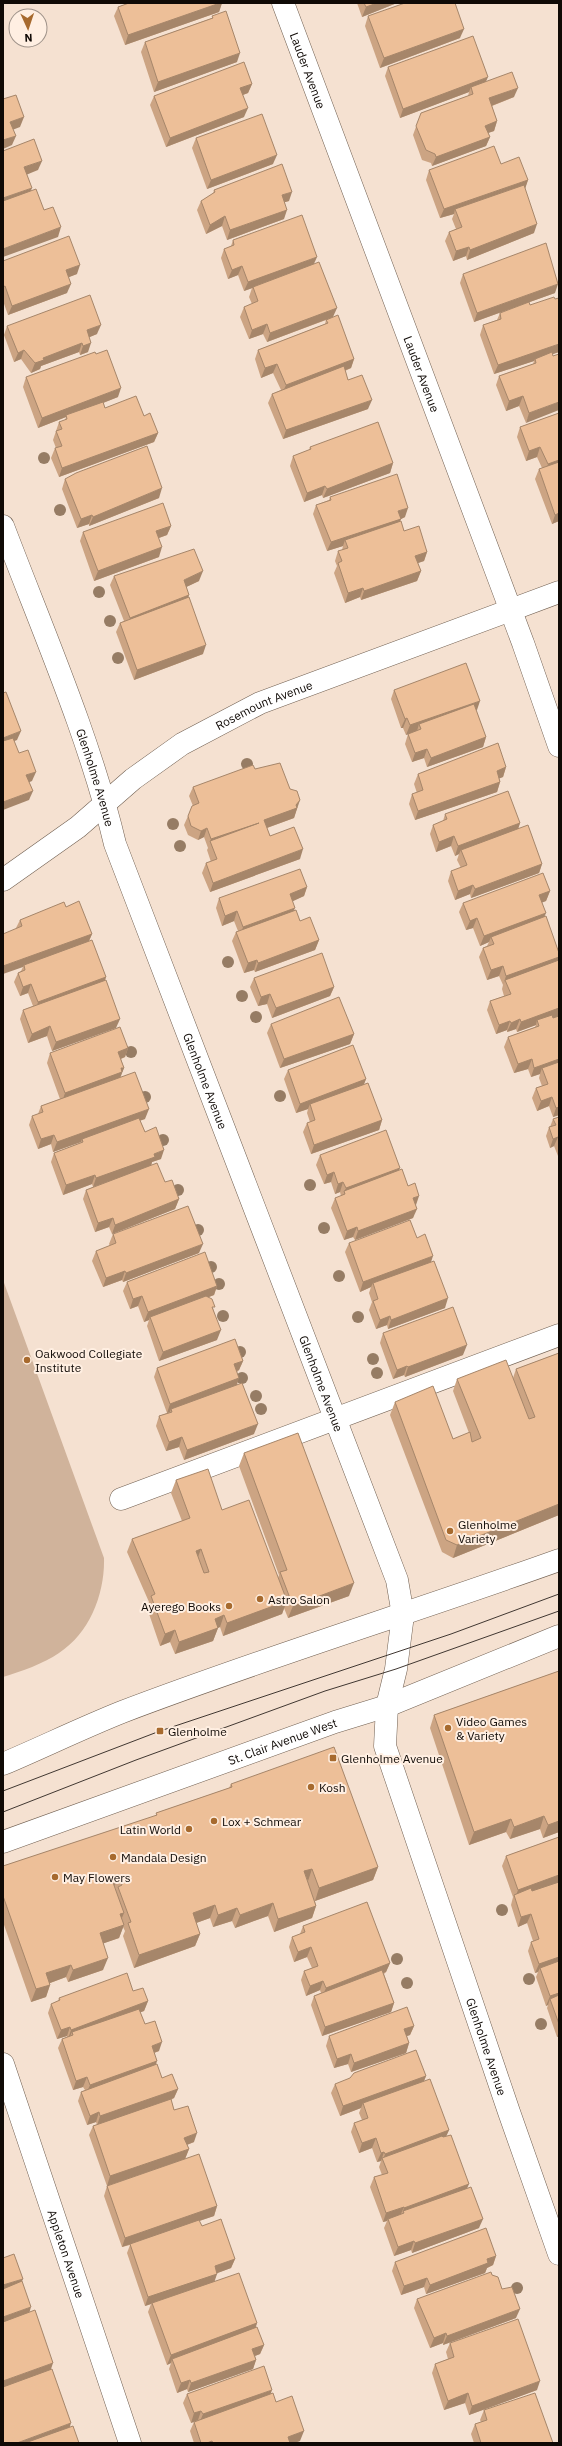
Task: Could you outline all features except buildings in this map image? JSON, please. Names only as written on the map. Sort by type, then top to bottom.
[{"type":"street","name":"Lauder Avenue","points":[[284,3],[559,746]]},
{"type":"street","name":"Glenholme Avenue","points":[[3,526],[105,803],[115,844],[397,1580],[403,1615],[396,1669],[387,1706],[385,1746],[509,2112],[559,2254]]},
{"type":"street","name":"Rosemount Avenue","points":[[3,880],[78,827],[132,779],[182,744],[260,703],[559,592]]},
{"type":"street","points":[[121,1499],[559,1335]]},
{"type":"street","points":[[3,1764],[121,1712],[306,1646],[403,1615],[559,1560]]},
{"type":"street","name":"St. Clair Avenue West","points":[[3,1842],[328,1724],[387,1706],[559,1636]]},
{"type":"street","name":"Appleton Avenue","points":[[3,2064],[130,2443]]},
{"type":"shaded area","points":[[3,1280],[104,1558],[104,1571],[102,1585],[94,1611],[79,1635],[70,1645],[46,1661],[3,1677]]},
{"type":"tram line","points":[[3,1791],[160,1731],[451,1634],[559,1594]]},
{"type":"tram line","points":[[3,1812],[136,1760],[325,1691],[396,1669],[559,1611]]},
{"type":"place","name":"Oakwood Collegiate Institute","points":[[27,1360]]},
{"type":"place","name":"Glenholme Variety","points":[[450,1531]]},
{"type":"place","name":"Astro Salon","points":[[260,1599]]},
{"type":"place","name":"Ayerego Books","points":[[229,1606]]},
{"type":"place","name":"Video Games & Variety","points":[[448,1728]]},
{"type":"place","name":"Glenholme","points":[[160,1731]]},
{"type":"place","name":"Glenholme Avenue","points":[[333,1758]]},
{"type":"place","name":"Kosh","points":[[311,1787]]},
{"type":"place","name":"Lox + Schmear","points":[[214,1821]]},
{"type":"place","name":"Latin World","points":[[189,1829]]},
{"type":"place","name":"Mandala Design","points":[[113,1857]]},
{"type":"place","name":"May Flowers","points":[[55,1877]]}]
